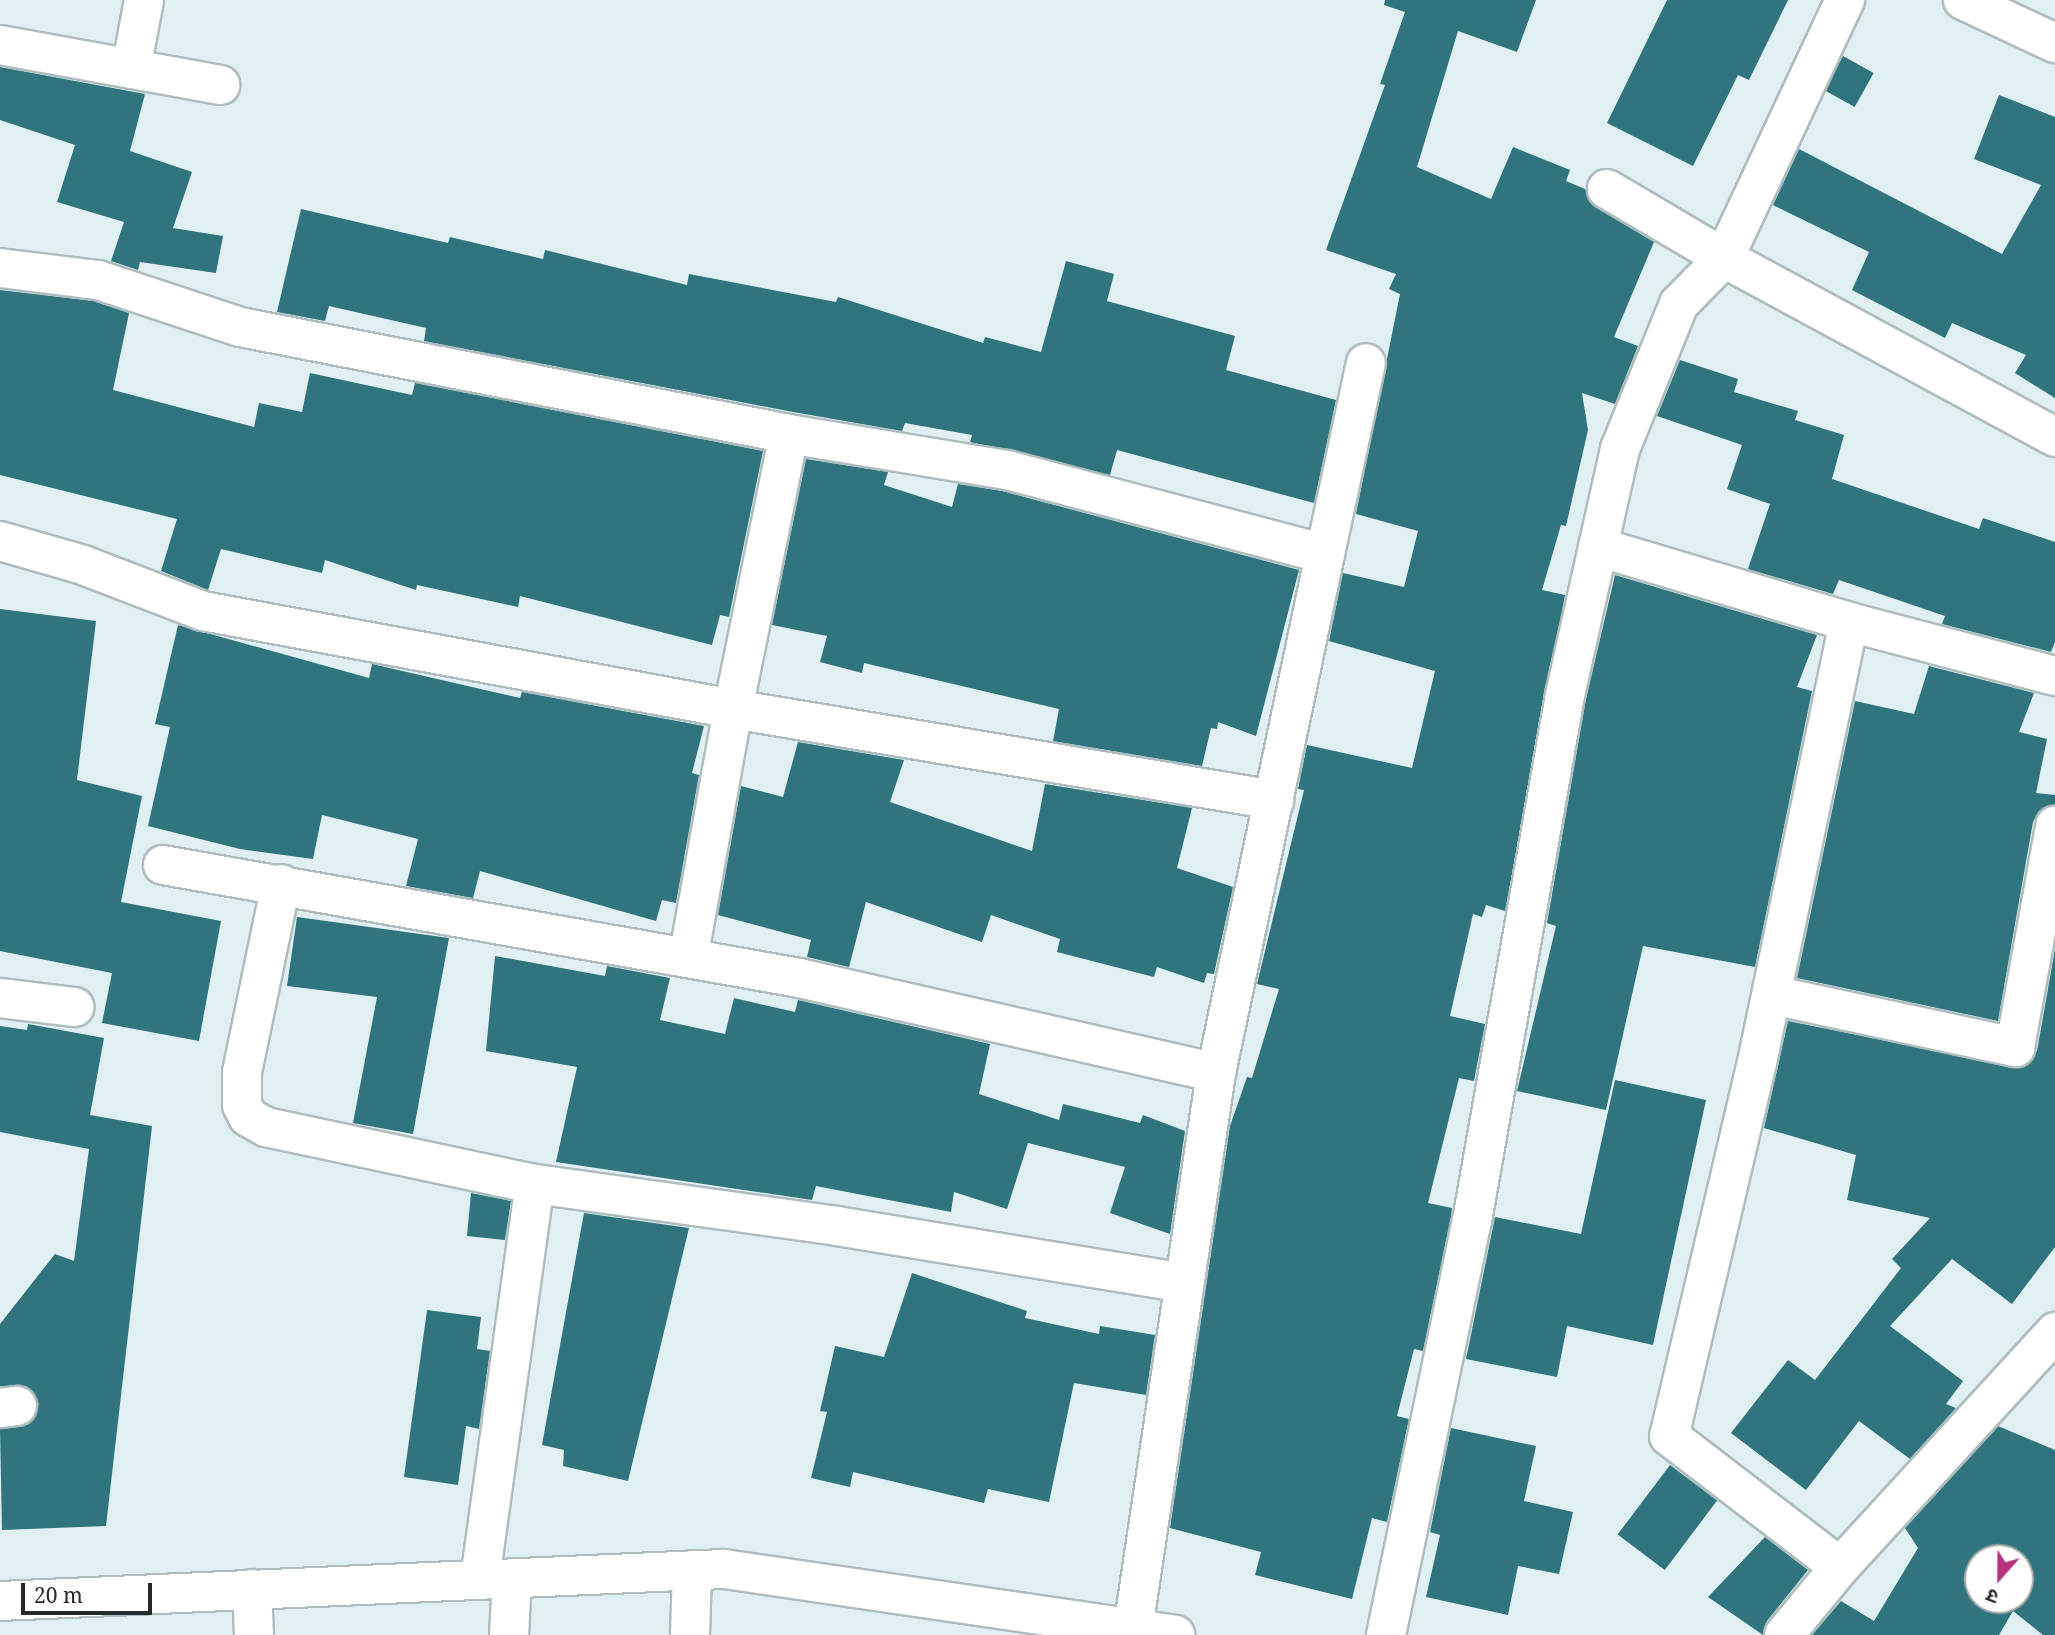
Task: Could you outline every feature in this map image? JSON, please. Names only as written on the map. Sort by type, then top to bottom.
[{"type":"street","points":[[131,69],[144,0]]},
{"type":"street","points":[[1386,1635],[1472,1221],[1565,695],[1620,449],[1679,304],[1724,258],[1844,0]]},
{"type":"street","points":[[1963,0],[2055,43]]},
{"type":"street","points":[[0,45],[220,85]]},
{"type":"street","points":[[1607,189],[1724,258],[2055,437]]},
{"type":"street","points":[[0,268],[98,280],[240,327],[789,433],[1007,470],[1325,554]]},
{"type":"street","points":[[1133,1629],[1216,1073],[1366,363]]},
{"type":"street","points":[[688,958],[733,709],[789,433]]},
{"type":"street","points":[[0,541],[83,565],[203,611],[733,709],[1274,800]]},
{"type":"street","points":[[1598,547],[1849,622],[2055,676]]},
{"type":"street","points":[[1840,1567],[1669,1436],[1772,995],[1849,622]]},
{"type":"street","points":[[1772,995],[2015,1047],[2055,825]]},
{"type":"street","points":[[163,865],[799,978],[1216,1073]]},
{"type":"street","points":[[281,884],[242,1072],[242,1105],[248,1117],[266,1127],[535,1184],[837,1226],[1184,1283]]},
{"type":"street","points":[[0,998],[74,1007]]},
{"type":"street","points":[[509,1635],[496,1579],[535,1184]]},
{"type":"street","points":[[1784,1635],[1840,1567],[2055,1332]]},
{"type":"street","points":[[0,1601],[724,1569],[996,1622],[1133,1629],[1175,1635]]},
{"type":"street","points":[[690,1635],[692,1570]]},
{"type":"street","points":[[252,1589],[254,1635]]},
{"type":"building","points":[[1385,0],[1536,0],[1517,52],[1458,31],[1417,167],[1491,199],[1513,147],[1570,170],[1566,181],[1585,189],[1595,207],[1654,242],[1614,337],[1638,346],[1615,404],[1582,393],[1588,430],[1566,526],[1561,525],[1542,590],[1565,595],[1505,911],[1486,905],[1482,917],[1473,914],[1450,1016],[1485,1024],[1474,1081],[1459,1078],[1428,1203],[1452,1208],[1451,1217],[1423,1351],[1414,1349],[1397,1416],[1409,1419],[1387,1522],[1372,1518],[1352,1599],[1255,1575],[1261,1552],[1170,1528],[1230,1126],[1247,1077],[1252,1078],[1279,989],[1257,984],[1304,790],[1298,789],[1307,745],[1412,768],[1435,671],[1329,641],[1343,573],[1404,587],[1418,531],[1356,514],[1400,294],[1389,289],[1396,274],[1326,250],[1385,85],[1380,84],[1405,12],[1384,5]]},
{"type":"building","points":[[1667,0],[1788,0],[1749,80],[1738,75],[1693,166],[1607,123]]},
{"type":"building","points":[[1843,56],[1874,73],[1855,107],[1824,90]]},
{"type":"building","points":[[0,67],[145,94],[130,151],[192,172],[173,228],[223,236],[216,273],[140,262],[138,270],[111,261],[124,222],[57,202],[75,145],[0,120]]},
{"type":"building","points":[[1999,95],[2055,117],[2055,398],[2015,373],[2026,355],[1952,323],[1945,338],[1852,290],[1869,252],[1773,205],[1799,149],[2002,254],[2041,185],[1974,159]]},
{"type":"building","points":[[301,209],[448,243],[450,237],[543,259],[545,250],[687,285],[689,274],[836,302],[838,297],[983,343],[985,337],[1041,352],[1066,261],[1114,274],[1107,301],[1235,336],[1226,370],[1336,400],[1314,503],[1117,450],[1110,475],[970,442],[972,435],[905,423],[902,431],[424,341],[426,328],[329,306],[325,321],[277,312]]},
{"type":"building","points":[[0,290],[93,301],[129,313],[113,390],[254,427],[259,403],[302,412],[310,373],[412,395],[415,383],[763,451],[729,617],[720,615],[712,645],[520,596],[518,607],[417,585],[416,590],[325,560],[322,573],[221,549],[208,590],[161,571],[177,519],[0,475]]},
{"type":"building","points":[[1680,360],[1738,379],[1734,392],[1798,411],[1795,420],[1844,435],[1832,479],[1979,529],[1983,518],[2055,542],[2055,642],[2051,652],[1942,624],[1945,616],[1839,580],[1833,594],[1748,569],[1770,504],[1727,489],[1742,445],[1657,416]]},
{"type":"building","points":[[806,459],[888,472],[884,485],[952,507],[958,484],[1002,491],[1299,570],[1256,736],[1218,722],[1217,729],[1211,728],[1202,766],[1053,741],[1059,709],[864,663],[862,673],[820,662],[827,636],[772,625]]},
{"type":"building","points":[[1615,575],[1817,635],[1797,687],[1812,691],[1755,967],[1643,946],[1606,1110],[1517,1091],[1556,926],[1547,923],[1586,699]]},
{"type":"building","points":[[0,609],[96,621],[77,780],[142,796],[121,902],[221,921],[199,1041],[102,1023],[112,973],[0,951]]},
{"type":"building","points":[[178,625],[369,678],[372,664],[520,698],[522,692],[704,726],[692,773],[699,775],[676,903],[662,900],[656,921],[480,871],[473,898],[406,886],[418,839],[322,815],[313,859],[240,849],[148,826],[170,727],[155,724]]},
{"type":"building","points":[[1929,666],[2034,693],[2019,732],[2047,739],[2036,793],[2055,795],[2055,805],[2039,811],[2033,822],[1998,1021],[1797,978],[1855,701],[1914,714]]},
{"type":"building","points":[[798,742],[904,760],[890,802],[1032,851],[1045,784],[1192,808],[1177,868],[1233,887],[1214,974],[1207,973],[1204,983],[1157,967],[1154,977],[1057,952],[1060,939],[991,915],[982,942],[866,902],[849,967],[807,957],[811,940],[718,915],[741,786],[783,797]]},
{"type":"building","points":[[297,917],[449,938],[413,1134],[353,1123],[377,997],[287,986]]},
{"type":"building","points":[[2055,949],[2055,1247],[2012,1304],[1952,1259],[1890,1326],[1963,1381],[1946,1404],[1956,1408],[1910,1459],[1859,1421],[1806,1490],[1731,1433],[1788,1360],[1815,1380],[1901,1268],[1892,1259],[1930,1218],[1847,1200],[1856,1155],[1764,1128],[1788,1021],[2021,1068],[2037,1051]]},
{"type":"building","points":[[495,956],[605,976],[607,966],[670,978],[660,1020],[725,1034],[734,998],[795,1012],[798,1000],[990,1044],[979,1094],[1059,1120],[1063,1104],[1140,1123],[1143,1115],[1185,1131],[1170,1234],[1110,1213],[1125,1167],[1028,1143],[1007,1209],[954,1192],[951,1212],[816,1186],[812,1200],[556,1162],[577,1067],[486,1051]]},
{"type":"building","points":[[28,1024],[104,1038],[90,1115],[152,1126],[106,1526],[2,1530],[0,1429],[29,1424],[39,1404],[26,1386],[0,1386],[0,1324],[55,1254],[74,1261],[89,1149],[0,1132],[0,1026],[27,1030]]},
{"type":"building","points":[[1615,1080],[1706,1100],[1653,1345],[1567,1326],[1557,1377],[1466,1359],[1495,1217],[1581,1234]]},
{"type":"building","points":[[471,1193],[511,1201],[505,1240],[467,1236]]},
{"type":"building","points":[[584,1213],[689,1228],[628,1481],[563,1466],[564,1450],[542,1445]]},
{"type":"building","points":[[912,1273],[1027,1311],[1025,1318],[1099,1334],[1100,1326],[1155,1335],[1146,1395],[1074,1383],[1049,1502],[988,1489],[984,1503],[853,1472],[850,1487],[811,1478],[827,1412],[820,1411],[835,1346],[884,1357]]},
{"type":"building","points":[[427,1310],[481,1317],[477,1349],[490,1351],[479,1429],[466,1426],[458,1485],[404,1477]]},
{"type":"building","points":[[1998,1426],[2055,1450],[2055,1635],[2043,1635],[2017,1614],[2034,1614],[2034,1544],[1964,1544],[1964,1614],[2011,1614],[1999,1635],[1812,1635],[1841,1601],[1874,1621],[1918,1548],[1905,1528]]},
{"type":"building","points":[[1451,1428],[1536,1446],[1524,1501],[1573,1512],[1559,1574],[1518,1566],[1508,1615],[1426,1597],[1440,1535],[1430,1532]]},
{"type":"building","points":[[1670,1465],[1717,1501],[1665,1570],[1618,1534]]},
{"type":"building","points":[[1765,1537],[1808,1570],[1767,1621],[1763,1635],[1708,1597]]}]
